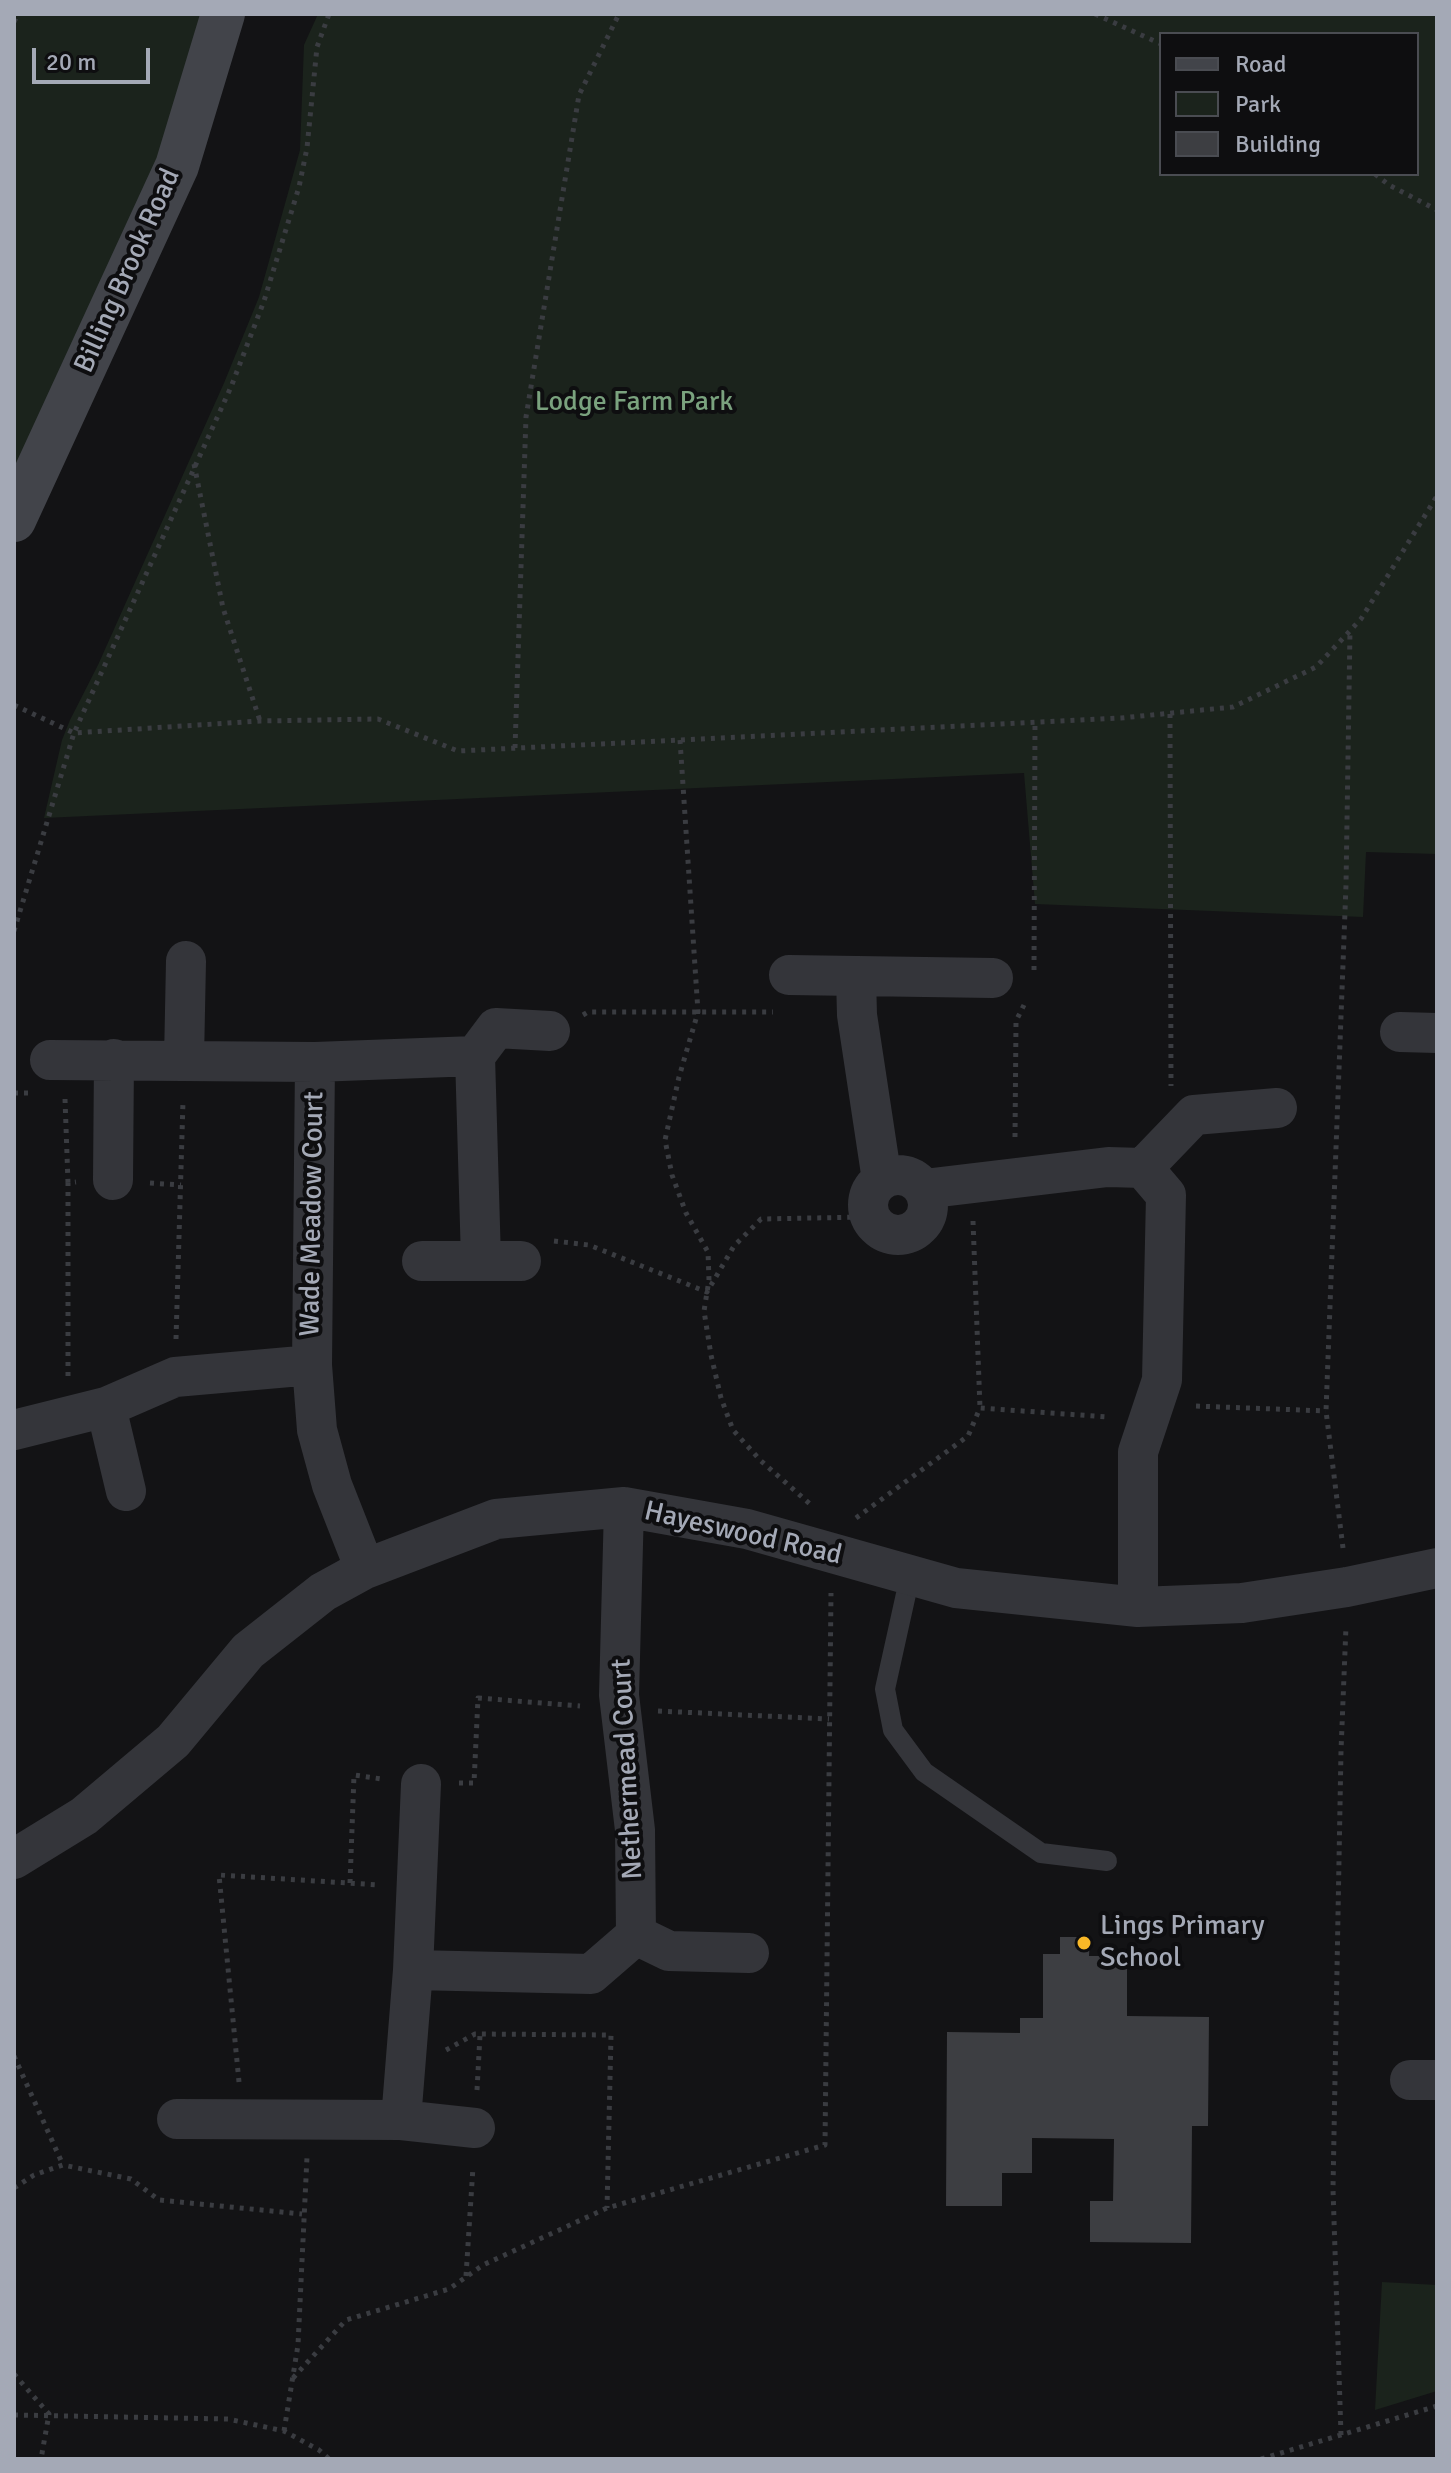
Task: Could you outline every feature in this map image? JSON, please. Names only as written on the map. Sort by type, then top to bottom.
[{"type":"street","name":"Billing Brook Road","points":[[14,520],[177,166],[223,14]]},
{"type":"street","points":[[184,1060],[186,961]]},
{"type":"street","points":[[856,977],[857,1015],[876,1198],[882,1231],[892,1235],[913,1232],[927,1214],[929,1203],[924,1189],[908,1176],[898,1175],[876,1198]]},
{"type":"street","points":[[785,994],[856,977],[993,978]]},
{"type":"street","points":[[481,1260],[475,1056],[496,1028],[550,1031]]},
{"type":"street","name":"Wade Meadow Court","points":[[51,1082],[114,1059],[315,1062],[475,1056]]},
{"type":"street","points":[[113,1180],[114,1059]]},
{"type":"street","name":"Wade Meadow Court","points":[[315,1062],[312,1365],[321,1444],[332,1485],[365,1569]]},
{"type":"street","points":[[924,1189],[1108,1167],[1143,1168],[1194,1115],[1277,1108]]},
{"type":"street","points":[[1138,1607],[1138,1452],[1162,1380],[1166,1195],[1143,1168]]},
{"type":"street","points":[[422,1261],[481,1260],[532,1250]]},
{"type":"street","name":"Wade Meadow Court","points":[[14,1430],[106,1407],[175,1377],[312,1365]]},
{"type":"street","points":[[106,1407],[126,1491]]},
{"type":"street","name":"Hayeswood Road","points":[[14,1859],[84,1816],[173,1741],[248,1651],[323,1592],[365,1569],[496,1519],[624,1507],[836,1542],[910,1576],[956,1588],[1138,1607],[1242,1603],[1347,1587],[1437,1568]]},
{"type":"street","name":"Nethermead Court","points":[[624,1507],[619,1695],[635,1830],[636,1935]]},
{"type":"street","points":[[401,2120],[413,1970],[421,1784]]},
{"type":"street","points":[[413,1970],[591,1974],[636,1935],[669,1951],[749,1953]]},
{"type":"street","points":[[177,2119],[401,2120],[475,2128]]},
{"type":"lane","points":[[910,1576],[885,1689],[893,1730],[924,1772],[1041,1853],[1107,1861]]},
{"type":"path","points":[[14,22],[18,14]]},
{"type":"path","points":[[14,931],[74,733],[231,387],[264,301],[295,201],[307,148],[317,47],[329,14]]},
{"type":"path","points":[[515,748],[526,417],[579,95],[619,14]]},
{"type":"path","points":[[1095,14],[1159,43]]},
{"type":"path","points":[[1378,176],[1437,210]]},
{"type":"path","points":[[194,463],[223,608],[260,721]]},
{"type":"path","points":[[14,705],[74,733],[260,721],[378,719],[458,751],[1035,723],[1233,707],[1316,667],[1361,619],[1437,496]]},
{"type":"path","points":[[1341,2435],[1333,2189],[1347,1587],[1326,1411],[1345,916],[1350,630]]},
{"type":"path","points":[[1170,714],[1171,1139]]},
{"type":"path","points":[[1034,973],[1035,723]]},
{"type":"path","points":[[680,740],[698,1012],[665,1140],[672,1175],[686,1213],[708,1252],[704,1311],[721,1398],[733,1430],[836,1542]]},
{"type":"path","points":[[550,1031],[588,1012],[698,1012],[785,994]]},
{"type":"path","points":[[1015,1178],[1016,1021],[1028,998]]},
{"type":"path","points":[[175,1377],[184,1060]]},
{"type":"path","points":[[14,1093],[51,1082],[68,1183],[68,1417]]},
{"type":"path","points":[[68,1183],[113,1180],[181,1185]]},
{"type":"path","points":[[293,2378],[346,2320],[449,2289],[483,2265],[607,2208],[825,2145],[830,1613],[836,1542],[968,1436],[980,1408],[972,1184]]},
{"type":"path","points":[[707,1292],[734,1246],[761,1219],[876,1198]]},
{"type":"path","points":[[532,1250],[589,1245],[707,1292]]},
{"type":"path","points":[[980,1408],[1148,1420],[1189,1406],[1326,1411]]},
{"type":"path","points":[[350,1883],[354,1775],[421,1784],[474,1783],[478,1698],[621,1709],[829,1719]]},
{"type":"path","points":[[242,2119],[219,1875],[416,1887]]},
{"type":"path","points":[[405,2072],[475,2034],[611,2035],[607,2208]]},
{"type":"path","points":[[14,2056],[63,2165]]},
{"type":"path","points":[[284,2431],[298,2345],[310,2119]]},
{"type":"path","points":[[14,2188],[34,2175],[63,2165],[131,2179],[159,2200],[303,2214]]},
{"type":"path","points":[[14,2374],[49,2414]]},
{"type":"path","points":[[1261,2459],[1437,2406]]},
{"type":"path","points":[[41,2459],[49,2414]]},
{"type":"path","points":[[14,2415],[228,2419],[284,2431],[329,2459]]},
{"type":"green space","points":[[14,14],[223,14],[14,520]]},
{"type":"green space","name":"Lodge Farm Park","points":[[318,14],[1437,14],[1437,854],[1366,852],[1363,917],[1035,904],[1024,773],[44,818],[62,740],[70,720],[98,665],[224,383],[259,297],[300,150],[304,45]]},
{"type":"green space","points":[[1382,2282],[1437,2285],[1437,2391],[1375,2410]]},
{"type":"building","points":[[1060,1937],[1090,1937],[1089,1956],[1127,1956],[1127,2016],[1209,2017],[1208,2126],[1192,2126],[1191,2243],[1090,2242],[1090,2201],[1113,2201],[1114,2139],[1032,2138],[1032,2173],[1002,2173],[1002,2206],[946,2206],[947,2032],[1020,2033],[1020,2018],[1043,2018],[1043,1954],[1060,1954]]},
{"type":"place","name":"Lings Primary School","points":[[1084,1943]]}]
